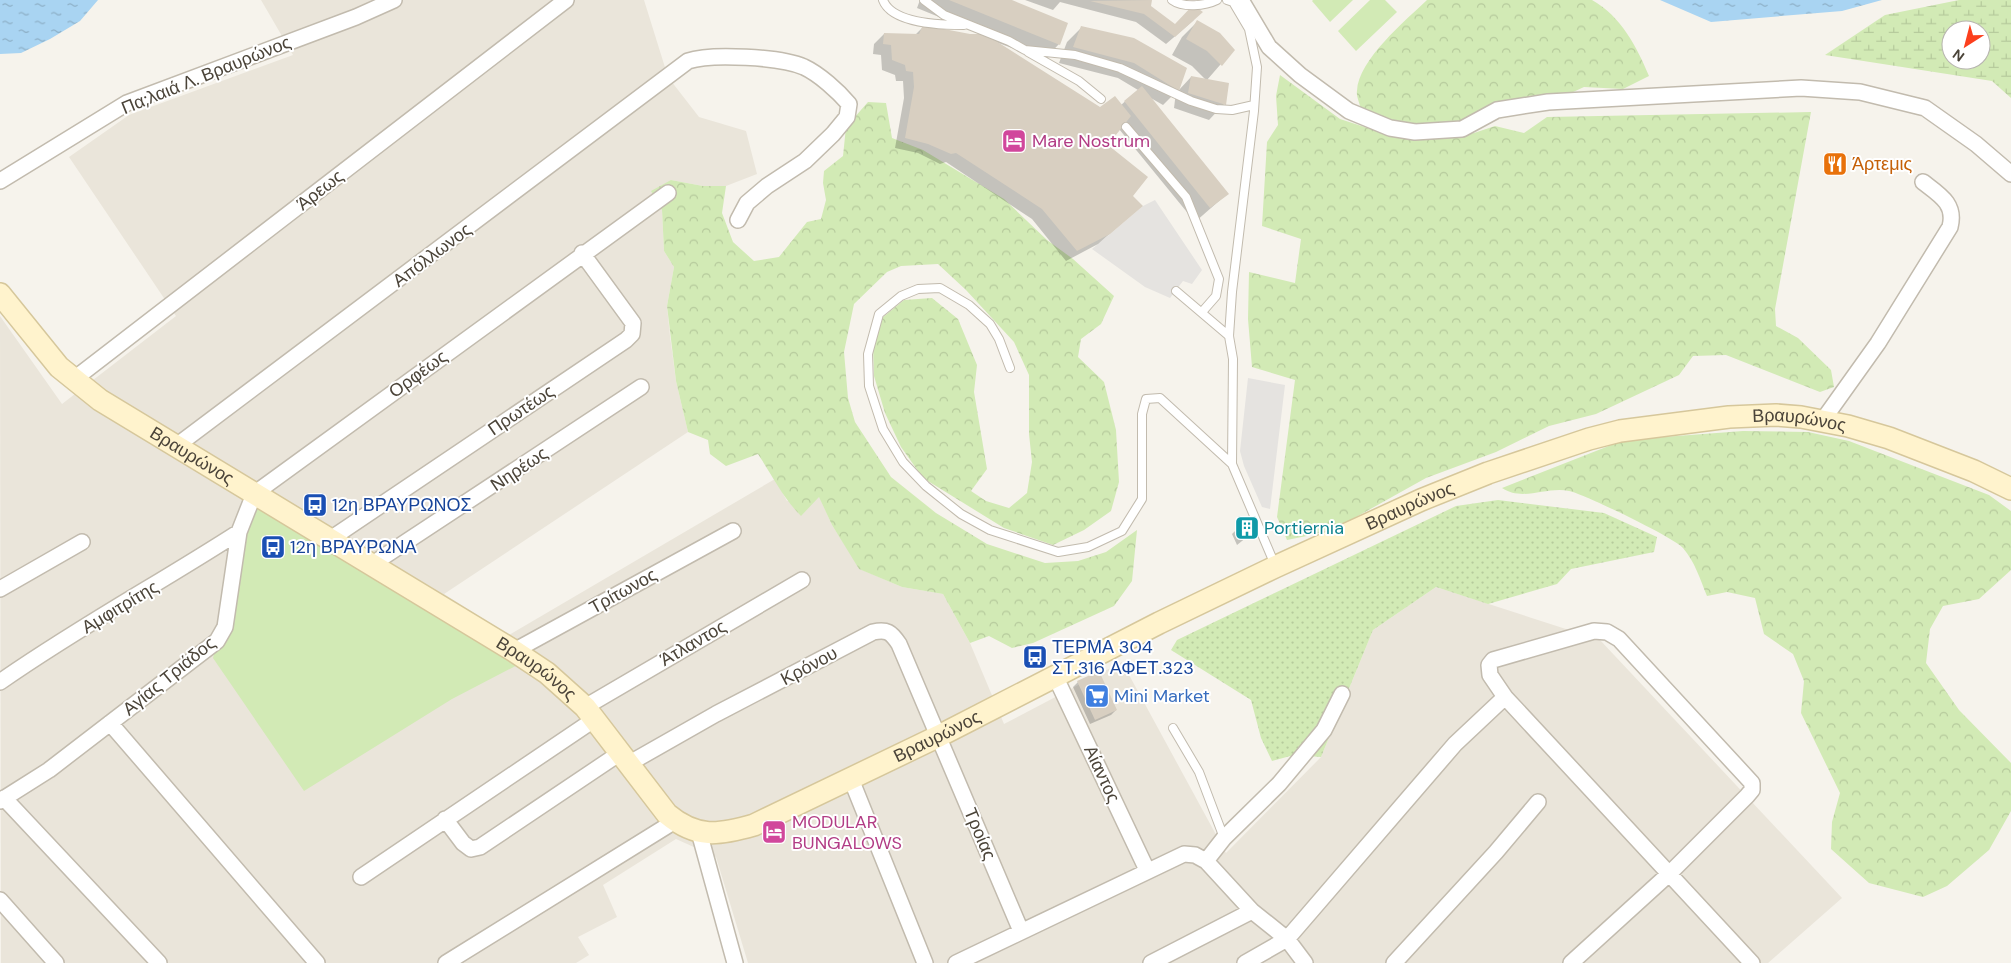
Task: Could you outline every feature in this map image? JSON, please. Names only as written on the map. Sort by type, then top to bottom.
[{"type":"main road","name":"Βραυρώνος","points":[[0,294],[59,367],[114,409],[514,651],[547,673],[590,713],[660,806],[675,821],[699,832],[730,832],[754,825],[939,736],[1056,678],[1168,619],[1275,567],[1421,500],[1488,473],[1589,439],[1620,431],[1729,416],[1776,415],[1823,420],[1898,441],[1974,470],[2011,489]]},
{"type":"street","name":"Πα;λαιά Λ. Βραυρώνος","points":[[0,180],[127,104],[356,17],[394,0]]},
{"type":"street","name":"Άρεως","points":[[74,380],[566,0]]},
{"type":"street","points":[[1241,0],[1259,34],[1269,47],[1300,75],[1349,111],[1390,128],[1415,132],[1462,130],[1497,110],[1548,102],[1801,88],[1860,92],[1925,108],[1976,144],[2011,174]]},
{"type":"street","name":"Απόλλωνος","points":[[175,447],[688,61],[700,58],[722,57],[788,62],[805,68],[841,96],[848,104],[847,118],[833,134],[805,161],[767,186],[746,203],[738,220]]},
{"type":"street","points":[[1823,420],[1878,343],[1950,227],[1953,215],[1949,206],[1924,182]]},
{"type":"street","name":"Ορφέως","points":[[254,494],[582,253],[668,193]]},
{"type":"street","name":"Πρωτέως","points":[[329,540],[626,340],[632,334],[633,323],[582,253]]},
{"type":"street","name":"Νηρέως","points":[[371,565],[641,387]]},
{"type":"street","name":"Αγίας Τριάδος","points":[[2,800],[49,770],[217,641],[225,627],[239,532],[254,494]]},
{"type":"street","name":"Τρίτωνος","points":[[514,651],[733,531]]},
{"type":"street","name":"Αμφιτρίτης","points":[[0,682],[239,532]]},
{"type":"street","points":[[0,589],[82,542]]},
{"type":"street","name":"Άτλαντος","points":[[361,877],[445,819],[590,713],[802,580]]},
{"type":"street","name":"Κρόνου","points":[[624,759],[716,714],[873,632],[883,630],[892,633],[899,644],[939,736]]},
{"type":"street","points":[[1571,963],[1670,873],[1752,790],[1752,783],[1626,646],[1607,632],[1594,630],[1493,660],[1488,665],[1490,675],[1505,697],[1670,873],[1752,963]]},
{"type":"street","name":"Αίαντος","points":[[1056,678],[1147,870]]},
{"type":"street","points":[[1206,861],[1224,838],[1279,784],[1324,730],[1342,694]]},
{"type":"street","points":[[1245,963],[1287,939],[1455,744],[1505,697]]},
{"type":"street","points":[[110,724],[317,963]]},
{"type":"street","name":"Τροίας","points":[[939,736],[1021,932]]},
{"type":"street","points":[[445,819],[463,843],[471,848],[480,847],[624,759]]},
{"type":"street","points":[[851,779],[925,963]]},
{"type":"street","points":[[2,800],[159,963]]},
{"type":"street","points":[[1394,963],[1496,852],[1538,802]]},
{"type":"street","points":[[446,963],[675,821]]},
{"type":"street","points":[[699,832],[735,963]]},
{"type":"street","points":[[956,963],[1147,870],[1184,854],[1195,855],[1206,861],[1252,911],[1287,939],[1305,963]]},
{"type":"street","points":[[0,900],[56,963]]},
{"type":"street","points":[[1151,963],[1252,911]]},
{"type":"lane","points":[[883,0],[886,9],[896,15],[941,25],[969,25]]},
{"type":"lane","points":[[924,0],[944,15],[1009,41],[1079,81],[1101,99]]},
{"type":"lane","points":[[1172,0],[1176,3],[1198,5],[1210,4],[1217,0]]},
{"type":"lane","points":[[1227,0],[1233,2],[1249,29],[1257,67],[1232,292],[1229,336],[1233,359],[1232,464],[1275,567]]},
{"type":"lane","points":[[1025,50],[1076,56],[1120,68],[1191,101],[1216,109],[1232,110],[1254,106]]},
{"type":"lane","points":[[1126,127],[1186,197],[1218,279],[1216,296],[1202,312]]},
{"type":"lane","points":[[1010,368],[999,339],[990,324],[969,305],[940,288],[918,289],[901,296],[879,314],[868,354],[869,386],[877,412],[883,428],[903,462],[926,486],[961,514],[990,530],[1058,552],[1088,548],[1122,531],[1142,500],[1142,414],[1146,399],[1160,398],[1171,406],[1232,464]]},
{"type":"lane","points":[[1176,291],[1229,336]]},
{"type":"lane","points":[[1173,728],[1199,772],[1224,838]]},
{"type":"shaded area","points":[[261,0],[644,0],[668,77],[699,117],[746,131],[757,174],[726,186],[703,186],[671,180],[662,210],[664,251],[674,267],[667,306],[670,336],[676,381],[688,432],[444,594],[509,635],[775,479],[787,501],[819,496],[832,525],[860,569],[902,587],[943,594],[970,643],[1004,724],[1122,662],[1226,853],[1321,757],[1373,630],[1436,587],[1600,640],[1842,898],[1768,963],[748,963],[716,857],[676,839],[603,885],[617,917],[578,937],[589,955],[576,963],[1,963],[0,316],[62,404],[176,316],[69,157],[129,115],[293,55]]},
{"type":"shaded area","points":[[1155,200],[1202,270],[1192,284],[1183,281],[1170,298],[1145,287],[1092,249],[1143,206]]},
{"type":"shaded area","points":[[1248,378],[1285,385],[1270,509],[1262,507],[1244,466],[1240,451]]},
{"type":"green space","points":[[1313,0],[1353,0],[1330,22]]},
{"type":"green space","points":[[1370,0],[1385,0],[1397,12],[1356,51],[1338,31]]},
{"type":"green space","points":[[1427,0],[1592,0],[1620,23],[1633,43],[1649,76],[1623,89],[1584,87],[1571,93],[1461,124],[1418,128],[1389,122],[1361,110],[1357,91],[1359,79],[1365,67],[1384,41]]},
{"type":"green space","points":[[1959,0],[2011,0],[2011,98],[1992,81],[1825,55],[1885,15]]},
{"type":"green space","points":[[1280,75],[1340,119],[1386,134],[1425,138],[1474,133],[1495,126],[1524,133],[1547,117],[1811,112],[1775,309],[1776,326],[1798,338],[1831,370],[1834,387],[1820,392],[1726,355],[1693,356],[1679,375],[1596,414],[1549,426],[1496,452],[1426,478],[1331,531],[1287,540],[1277,517],[1295,380],[1252,367],[1248,319],[1249,272],[1295,283],[1301,239],[1262,226],[1267,142],[1278,125],[1276,96]]},
{"type":"green space","points":[[868,102],[886,103],[892,138],[923,150],[1004,199],[1047,240],[1073,259],[1114,296],[1101,324],[1081,339],[1078,357],[1104,382],[1116,430],[1119,482],[1111,511],[1084,530],[1053,545],[1004,528],[923,478],[901,447],[885,413],[874,376],[873,344],[882,318],[904,300],[932,298],[958,319],[977,365],[974,392],[987,469],[971,491],[986,501],[1009,508],[1027,493],[1032,462],[1029,434],[1029,375],[1014,342],[966,290],[938,264],[901,266],[887,272],[854,304],[844,352],[848,398],[855,422],[891,477],[936,513],[987,544],[1045,563],[1078,561],[1106,552],[1137,530],[1132,581],[1114,606],[1033,643],[1012,648],[989,636],[970,643],[943,594],[902,587],[859,569],[832,525],[819,497],[801,516],[783,494],[758,454],[726,466],[710,454],[708,440],[688,432],[676,381],[667,306],[674,267],[664,251],[662,210],[651,191],[671,180],[703,186],[726,186],[722,213],[733,242],[754,261],[779,257],[807,222],[821,219],[826,200],[823,183],[824,171],[843,156],[846,127]]},
{"type":"green space","points":[[1743,431],[1808,432],[1849,441],[1989,495],[2011,511],[2011,570],[1979,599],[1943,606],[1930,629],[1926,663],[1959,710],[2011,763],[2011,811],[1989,850],[1947,886],[1923,897],[1869,883],[1831,849],[1832,822],[1840,793],[1801,713],[1804,681],[1793,654],[1764,634],[1755,598],[1727,592],[1707,596],[1694,565],[1683,548],[1647,526],[1592,500],[1569,491],[1552,490],[1518,494],[1502,488],[1624,440]]},
{"type":"green space","points":[[254,494],[527,660],[452,699],[304,791],[213,658]]},
{"type":"green space","points":[[1498,500],[1604,513],[1657,537],[1654,552],[1571,569],[1557,584],[1488,604],[1436,587],[1373,630],[1321,757],[1294,755],[1272,761],[1261,738],[1251,700],[1171,650],[1177,640],[1456,506]]},
{"type":"water","points":[[0,0],[98,0],[80,21],[50,39],[21,53],[0,54]]},
{"type":"water","points":[[1660,0],[1882,0],[1842,11],[1711,22]]},
{"type":"building","points":[[949,0],[1012,0],[1068,23],[1060,45]]},
{"type":"building","points":[[1152,0],[1151,6],[1175,24],[1193,5],[1203,12],[1175,37],[1144,14],[1090,1]]},
{"type":"building","points":[[1197,20],[1220,33],[1235,50],[1222,66],[1207,51],[1186,39]]},
{"type":"building","name":"Mare Nostrum","points":[[923,25],[970,34],[985,34],[1100,107],[1115,96],[1131,116],[1108,145],[1148,177],[1133,196],[1143,206],[1110,234],[1077,251],[1042,209],[956,153],[951,154],[928,144],[905,138],[914,87],[913,72],[906,71],[905,65],[892,60],[891,45],[883,44],[884,33],[919,34]]},
{"type":"building","points":[[1081,26],[1134,38],[1187,68],[1179,91],[1134,63],[1073,47]]},
{"type":"building","points":[[1191,76],[1229,83],[1226,105],[1188,93]]},
{"type":"building","points":[[1142,86],[1229,194],[1210,208],[1124,101]]},
{"type":"building","name":"Portiernia","points":[[1247,520],[1254,533],[1248,536],[1241,523]]},
{"type":"building","name":"Mini Market","points":[[1099,671],[1117,710],[1095,720],[1077,681]]},
{"type":"place","name":"Mare Nostrum","points":[[1014,141]]},
{"type":"place","name":"Άρτεμις","points":[[1835,164]]},
{"type":"place","name":"12η ΒΡΑΥΡΩΝΟΣ","points":[[315,505]]},
{"type":"place","name":"Portiernia","points":[[1247,528]]},
{"type":"place","name":"12η ΒΡΑΥΡΩΝΑ","points":[[273,547]]},
{"type":"place","name":"ΤΕΡΜΑ 304 ΣΤ.316 ΑΦΕΤ.323","points":[[1035,657]]},
{"type":"place","name":"Mini Market","points":[[1097,696]]},
{"type":"place","name":"MODULAR BUNGALOWS","points":[[774,832]]}]
